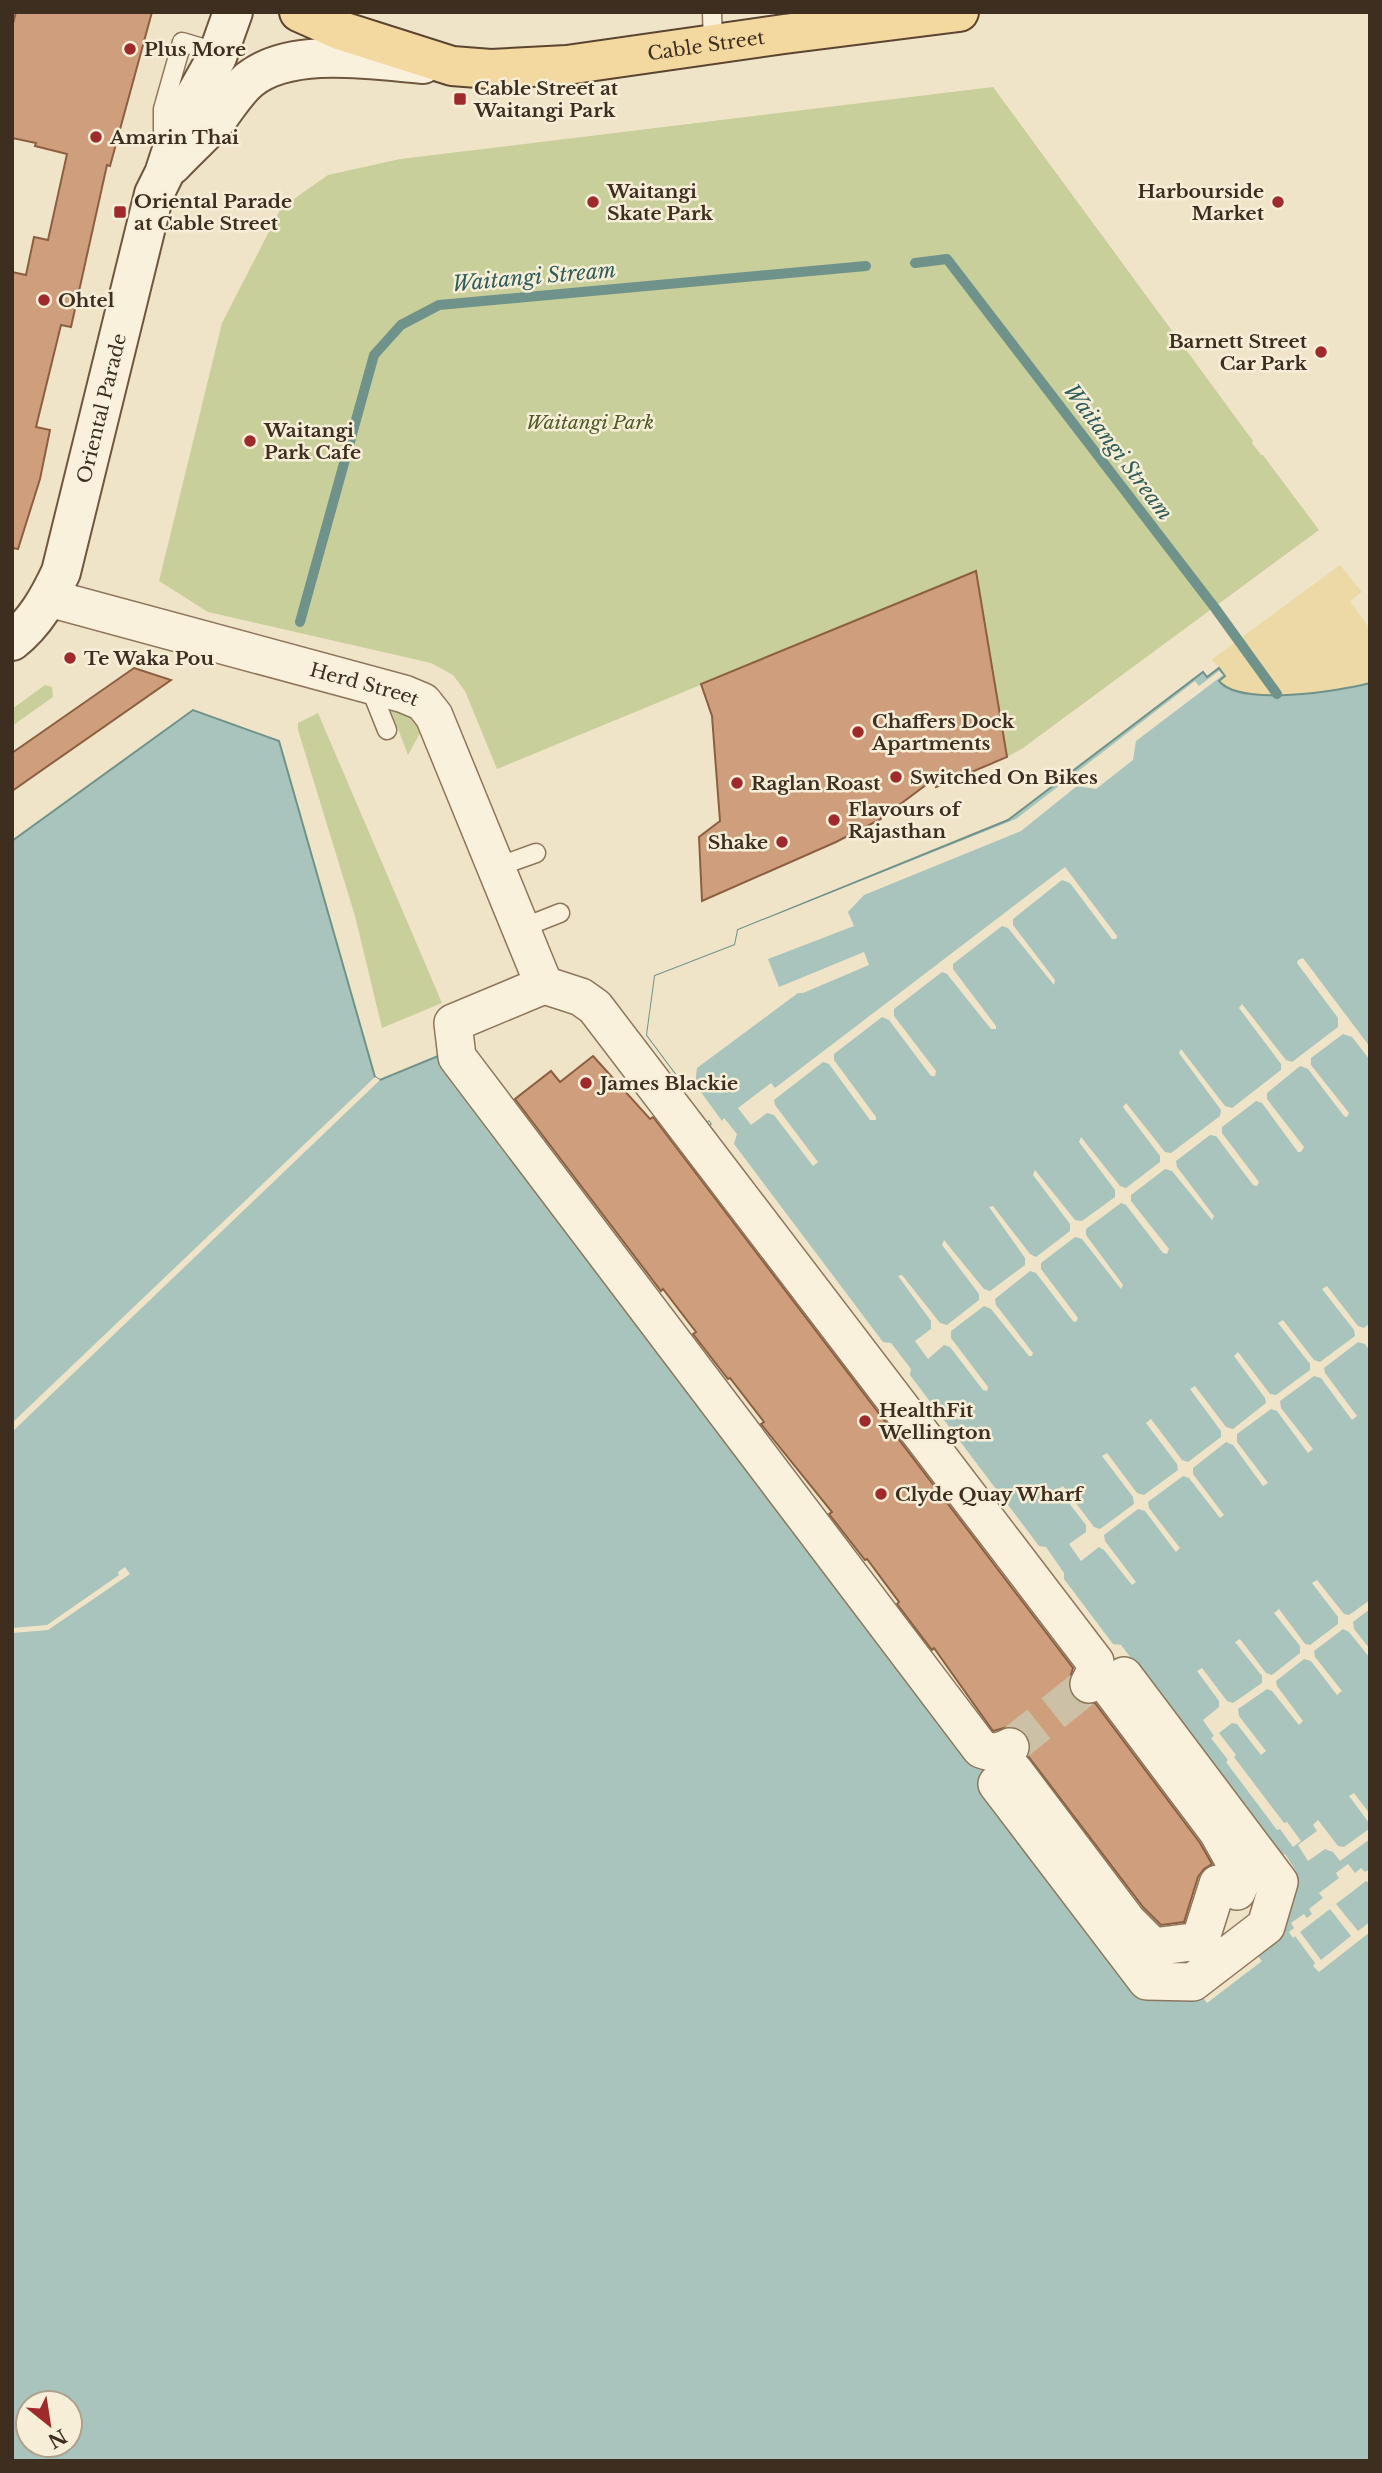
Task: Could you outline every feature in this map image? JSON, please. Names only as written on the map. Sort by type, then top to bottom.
[{"type":"main road","name":"Oriental Parade","points":[[12,641],[49,598],[61,572],[154,194],[164,174],[182,119],[219,53],[233,12]]},
{"type":"main road","name":"Cable Street","points":[[299,12],[342,32],[452,66]]},
{"type":"main road","name":"Cable Street","points":[[164,174],[217,118],[239,88],[251,78],[300,60],[325,58],[491,69],[542,67],[712,28],[959,12]]},
{"type":"street","name":"Herd Street","points":[[49,598],[404,694],[423,702],[434,716],[544,985]]},
{"type":"street","points":[[1012,1759],[997,1784],[1147,1981],[1193,1982],[1266,1926],[1279,1882],[1124,1676],[1110,1688],[1218,1832],[1242,1877],[1237,1891],[1218,1884],[1200,1941],[1153,1947],[1127,1921],[1012,1759],[1002,1752],[981,1749],[457,1057],[453,1023],[493,995],[544,985],[572,993],[595,1007],[1095,1662],[1096,1672],[1089,1684]]},
{"type":"lane","points":[[368,684],[387,730]]},
{"type":"lane","points":[[497,867],[536,853]]},
{"type":"lane","points":[[522,928],[560,913]]},
{"type":"green space","name":"Waitangi Park","points":[[993,87],[1252,443],[1319,530],[1023,748],[1007,757],[976,571],[497,769],[465,691],[453,675],[431,663],[208,612],[159,581],[222,323],[281,208],[328,175],[400,159]]},
{"type":"green space","points":[[45,685],[52,687],[53,697],[12,726],[12,709]]},
{"type":"green space","points":[[390,708],[412,714],[424,726],[408,755]]},
{"type":"green space","points":[[318,713],[442,1003],[382,1028],[355,916],[298,730],[298,723]]},
{"type":"sand","points":[[1340,565],[1362,592],[1350,601],[1370,629],[1370,683],[1314,693],[1268,695],[1230,689],[1218,681],[1225,676],[1212,659]]},
{"type":"water","points":[[1219,668],[1225,676],[1219,681],[1230,689],[1268,695],[1315,693],[1370,683],[1370,2461],[12,2461],[12,841],[193,710],[279,741],[375,1077],[380,1080],[443,1054],[1147,1981],[1193,1982],[1279,1882],[708,1128],[712,1124],[709,1120],[705,1123],[687,1082],[682,1082],[647,1035],[655,976],[735,945],[738,930],[1008,820],[1203,672],[1207,677]]},
{"type":"pier","points":[[1219,671],[1223,675],[1136,741],[1133,760],[1096,789],[1077,786],[1021,831],[864,895],[848,912],[854,926],[768,959],[779,987],[864,952],[869,965],[798,993],[697,1068],[695,1084],[722,1121],[724,1118],[737,1134],[734,1144],[883,1342],[891,1343],[911,1369],[910,1375],[1039,1546],[1046,1547],[1064,1573],[1064,1579],[1113,1644],[1121,1645],[1282,1856],[1285,1854],[1296,1871],[1279,1882],[708,1128],[712,1124],[709,1120],[705,1123],[678,1089],[687,1082],[682,1082],[647,1035],[655,976],[735,945],[738,930],[1016,819],[1195,681],[1199,686]]},
{"type":"pier","points":[[1065,867],[1117,936],[1116,939],[1112,939],[1070,883],[1062,880],[1013,919],[1013,925],[1055,980],[1054,985],[1008,928],[1002,926],[953,964],[953,969],[996,1029],[991,1029],[947,974],[942,972],[894,1009],[894,1016],[936,1071],[935,1076],[931,1076],[889,1020],[882,1017],[834,1054],[834,1060],[876,1120],[870,1120],[829,1064],[823,1062],[774,1100],[818,1162],[813,1166],[774,1115],[767,1113],[751,1125],[738,1108],[771,1083],[775,1088]]},
{"type":"pier","points":[[1303,958],[1370,1047],[1370,1060],[1352,1037],[1343,1034],[1311,1058],[1311,1065],[1349,1113],[1347,1117],[1308,1069],[1300,1066],[1267,1093],[1267,1099],[1304,1147],[1301,1152],[1298,1152],[1262,1103],[1256,1101],[1222,1127],[1222,1133],[1259,1182],[1257,1186],[1253,1185],[1216,1136],[1210,1135],[1176,1161],[1177,1167],[1214,1216],[1212,1220],[1172,1171],[1165,1169],[1131,1195],[1131,1201],[1169,1249],[1167,1254],[1163,1253],[1126,1205],[1121,1203],[1086,1229],[1086,1235],[1123,1285],[1121,1289],[1082,1239],[1075,1237],[1041,1263],[1041,1269],[1078,1318],[1076,1322],[1036,1273],[1030,1271],[995,1299],[996,1305],[1033,1353],[1032,1356],[1029,1356],[991,1309],[984,1306],[951,1331],[951,1338],[988,1387],[987,1391],[983,1390],[950,1347],[944,1345],[928,1359],[915,1341],[931,1329],[931,1321],[898,1276],[902,1275],[940,1323],[947,1325],[979,1300],[979,1294],[942,1245],[944,1240],[984,1289],[990,1291],[1025,1265],[1025,1258],[989,1207],[993,1206],[1030,1254],[1036,1257],[1070,1231],[1070,1224],[1033,1175],[1035,1170],[1075,1220],[1082,1221],[1115,1197],[1115,1190],[1079,1142],[1081,1137],[1120,1186],[1126,1188],[1160,1162],[1160,1156],[1123,1107],[1126,1103],[1165,1152],[1171,1153],[1220,1116],[1221,1110],[1179,1053],[1181,1049],[1225,1106],[1232,1108],[1281,1070],[1281,1064],[1239,1008],[1242,1004],[1286,1060],[1292,1062],[1338,1027],[1338,1018],[1297,963]]},
{"type":"pier","points":[[375,1077],[380,1080],[12,1432],[12,1423]]},
{"type":"pier","points":[[1327,1286],[1358,1326],[1364,1328],[1370,1323],[1370,1351],[1365,1344],[1358,1342],[1324,1368],[1357,1416],[1352,1420],[1321,1378],[1314,1376],[1280,1401],[1281,1408],[1313,1449],[1308,1453],[1277,1411],[1271,1409],[1237,1434],[1237,1442],[1268,1483],[1263,1486],[1233,1445],[1226,1442],[1193,1468],[1193,1474],[1224,1515],[1220,1518],[1189,1478],[1183,1476],[1148,1502],[1149,1508],[1180,1548],[1176,1552],[1145,1511],[1138,1509],[1104,1535],[1105,1541],[1136,1582],[1132,1585],[1099,1547],[1081,1561],[1069,1544],[1086,1532],[1086,1525],[1058,1489],[1063,1486],[1094,1527],[1100,1529],[1134,1504],[1133,1497],[1102,1456],[1107,1453],[1137,1493],[1144,1495],[1178,1470],[1177,1464],[1146,1423],[1151,1419],[1182,1460],[1188,1462],[1221,1437],[1221,1431],[1190,1389],[1195,1386],[1226,1427],[1233,1429],[1266,1403],[1234,1356],[1238,1352],[1270,1394],[1276,1395],[1310,1370],[1310,1364],[1278,1323],[1283,1320],[1314,1360],[1320,1362],[1355,1336],[1354,1330],[1322,1289]]},
{"type":"pier","points":[[125,1567],[130,1574],[48,1630],[12,1633],[12,1628],[47,1625],[119,1575],[118,1572]]},
{"type":"pier","points":[[1317,1580],[1344,1614],[1349,1615],[1370,1600],[1370,1609],[1353,1622],[1354,1629],[1370,1649],[1370,1658],[1349,1632],[1343,1629],[1314,1651],[1315,1657],[1342,1691],[1337,1695],[1311,1661],[1304,1659],[1276,1681],[1303,1721],[1299,1725],[1272,1691],[1267,1689],[1238,1709],[1239,1716],[1266,1751],[1261,1755],[1237,1724],[1232,1723],[1219,1733],[1284,1823],[1287,1822],[1301,1841],[1293,1847],[1280,1829],[1277,1830],[1211,1738],[1214,1736],[1203,1720],[1219,1707],[1219,1701],[1197,1671],[1202,1668],[1227,1701],[1233,1703],[1262,1683],[1262,1676],[1235,1642],[1240,1639],[1266,1673],[1272,1675],[1300,1653],[1300,1646],[1274,1613],[1279,1609],[1305,1644],[1310,1645],[1338,1624],[1338,1617],[1312,1583]]},
{"type":"pier","points":[[1354,1793],[1370,1814],[1370,1839],[1340,1861],[1333,1852],[1325,1849],[1308,1861],[1298,1845],[1317,1831],[1313,1825],[1318,1820],[1338,1846],[1344,1847],[1369,1829],[1369,1823],[1349,1796]]},
{"type":"pier","points":[[1348,1864],[1355,1873],[1361,1868],[1365,1872],[1370,1869],[1370,1884],[1366,1881],[1336,1904],[1358,1931],[1370,1922],[1370,1932],[1319,1972],[1295,1936],[1293,1938],[1289,1932],[1294,1928],[1291,1923],[1304,1914],[1307,1918],[1312,1914],[1309,1909],[1323,1898],[1319,1893],[1339,1878],[1336,1873]],"holes":[[[1330,1909],[1351,1936],[1321,1960],[1300,1932]]]},
{"type":"pier","points":[[1249,1945],[1262,1961],[1207,2003],[1194,1986]]},
{"type":"building","points":[[16,12],[152,12],[110,166],[107,165],[71,327],[61,325],[36,427],[50,430],[40,479],[18,549],[12,548],[12,272],[26,275],[34,237],[48,240],[67,154],[12,138],[12,27]]},
{"type":"building","name":"Chaffers Dock Apartments","points":[[976,571],[1007,757],[936,787],[934,779],[899,805],[881,810],[881,819],[836,842],[702,901],[699,837],[720,821],[712,716],[701,684]]},
{"type":"building","points":[[134,668],[171,680],[12,791],[12,753]]},
{"type":"building","name":"Clyde Quay Wharf","points":[[593,1056],[650,1119],[653,1117],[1073,1668],[1068,1685],[1072,1696],[1080,1703],[1095,1703],[1200,1843],[1212,1864],[1198,1877],[1184,1922],[1161,1925],[1143,1907],[1028,1756],[1031,1748],[1029,1738],[1022,1730],[1011,1726],[993,1731],[934,1648],[932,1650],[897,1604],[899,1602],[867,1559],[865,1560],[829,1514],[832,1512],[761,1424],[764,1422],[693,1334],[696,1332],[663,1289],[661,1291],[515,1099],[551,1071],[560,1082]]},
{"type":"waterway","name":"Waitangi Stream","points":[[915,263],[947,259],[1215,608],[1277,694]]},
{"type":"waterway","name":"Waitangi Stream","points":[[300,622],[374,355],[401,325],[439,305],[866,266]]},
{"type":"tunnel","points":[[1010,1747],[1089,1684]]},
{"type":"place","name":"Plus More","points":[[130,49]]},
{"type":"place","name":"Cable Street at Waitangi Park","points":[[460,99]]},
{"type":"place","name":"Amarin Thai","points":[[96,137]]},
{"type":"place","name":"Waitangi Skate Park","points":[[593,202]]},
{"type":"place","name":"Harbourside Market","points":[[1278,202]]},
{"type":"place","name":"Oriental Parade at Cable Street","points":[[120,212]]},
{"type":"place","name":"Ohtel","points":[[44,300]]},
{"type":"place","name":"Barnett Street Car Park","points":[[1321,352]]},
{"type":"place","name":"Waitangi Park Cafe","points":[[250,441]]},
{"type":"place","name":"Te Waka Pou","points":[[70,658]]},
{"type":"place","name":"Chaffers Dock Apartments","points":[[858,732]]},
{"type":"place","name":"Switched On Bikes","points":[[896,777]]},
{"type":"place","name":"Raglan Roast","points":[[737,783]]},
{"type":"place","name":"Flavours of Rajasthan","points":[[834,820]]},
{"type":"place","name":"Shake","points":[[782,842]]},
{"type":"place","name":"James Blackie","points":[[586,1083]]},
{"type":"place","name":"HealthFit Wellington","points":[[865,1421]]},
{"type":"place","name":"Clyde Quay Wharf","points":[[881,1494]]}]
